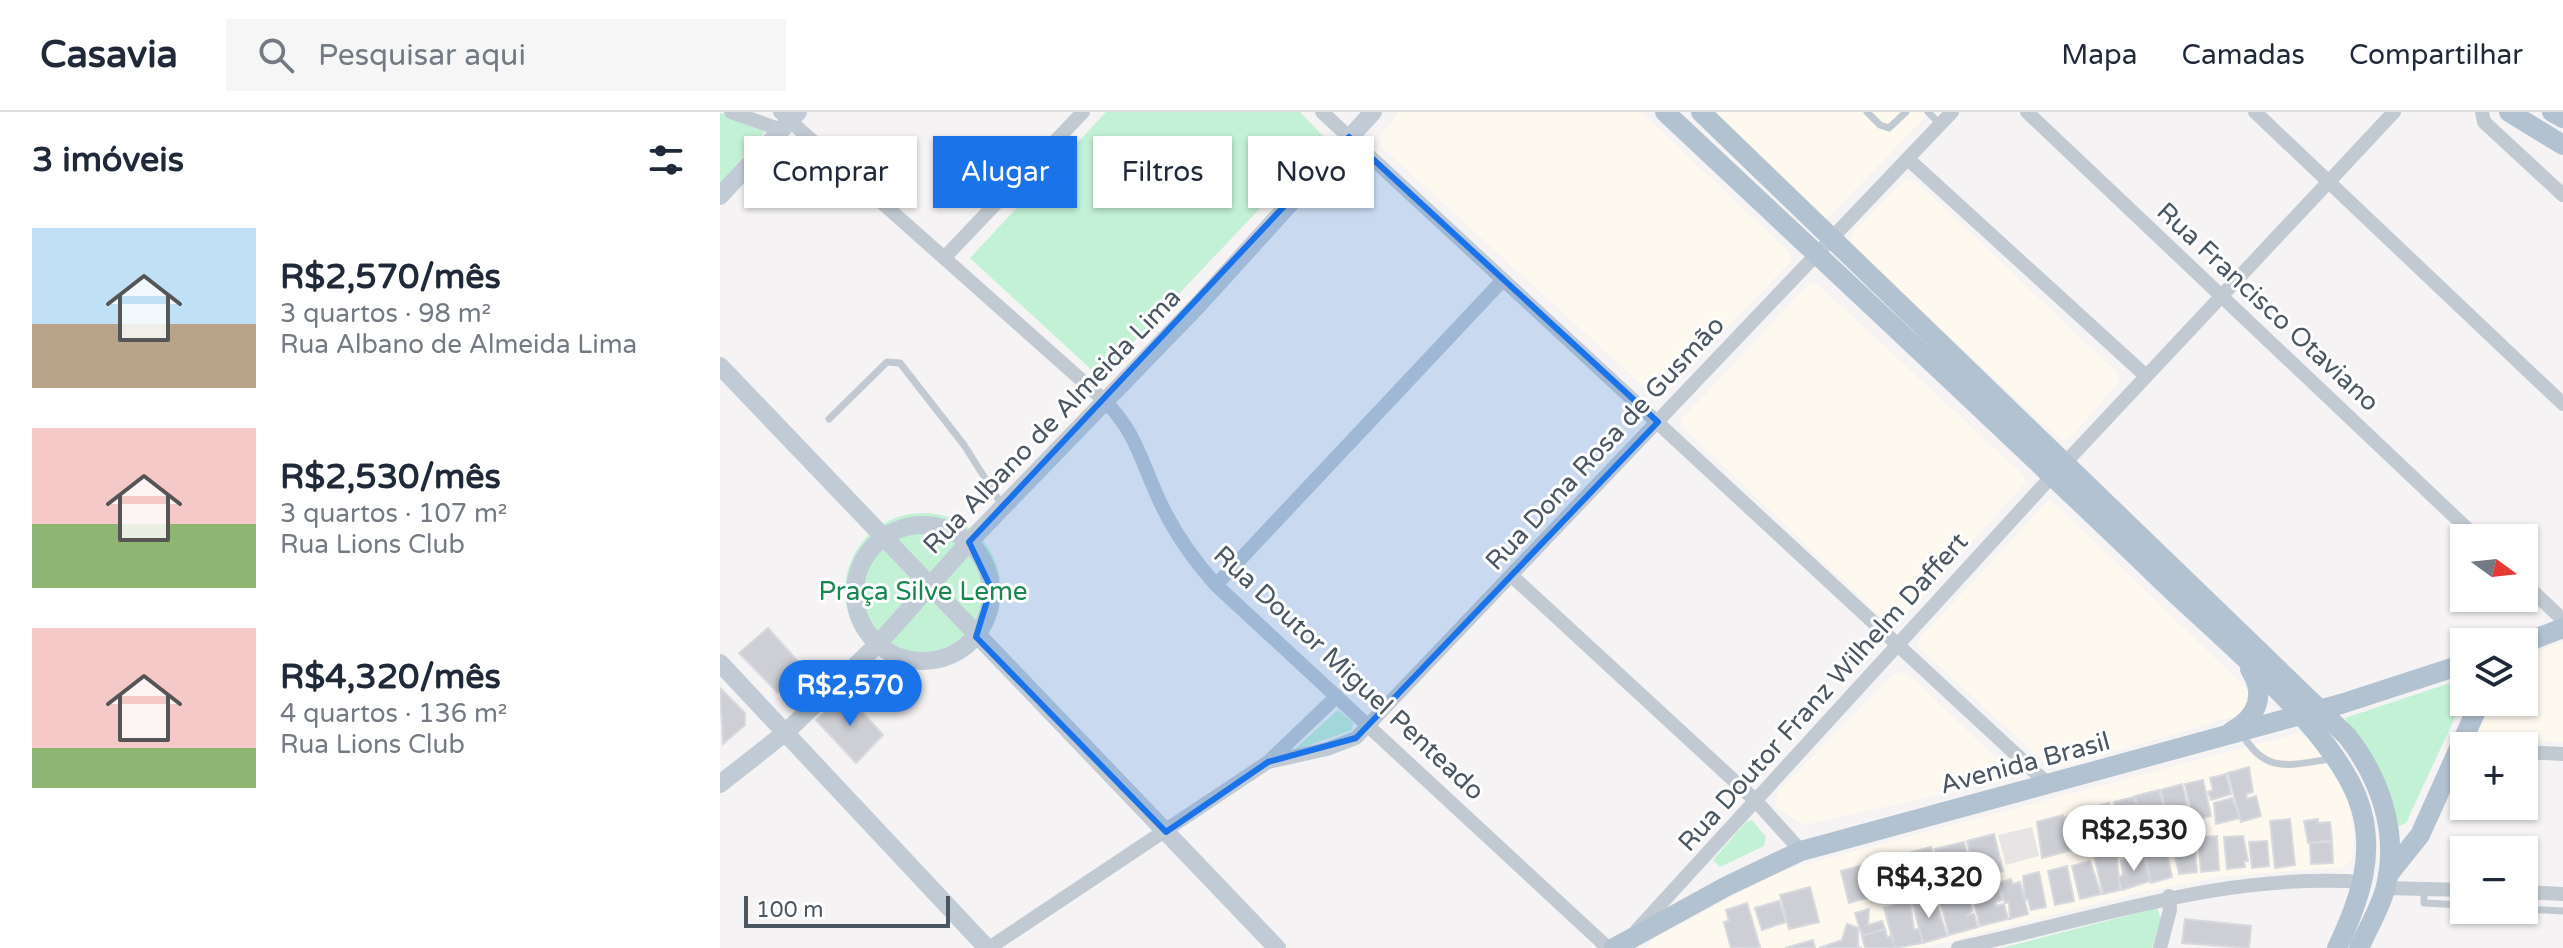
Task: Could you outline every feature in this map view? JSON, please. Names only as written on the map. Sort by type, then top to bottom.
[{"type":"main road","points":[[1665,112],[1817,254],[2322,710],[2362,755],[2380,789],[2389,837],[2387,882]]},
{"type":"main road","points":[[1701,112],[1833,238],[2300,715],[2336,758],[2358,800],[2365,826],[2364,882],[2337,948]]},
{"type":"main road","points":[[2509,112],[2563,145]]},
{"type":"main road","points":[[2552,112],[2563,118]]},
{"type":"main road","points":[[2538,638],[2563,628]]},
{"type":"main road","points":[[2219,738],[2243,725],[2260,699],[2258,682],[2246,662]]},
{"type":"main road","name":"Avenida Brasil","points":[[1622,944],[1727,886],[1801,851],[2322,710],[2450,669]]},
{"type":"main road","points":[[2359,948],[2387,882],[2420,835],[2450,773]]},
{"type":"street","name":"Rua Doutor Miguel Penteado","points":[[731,112],[788,118],[1105,401],[1134,437],[1152,484],[1181,543],[1216,585],[1608,948]]},
{"type":"street","points":[[944,258],[1083,112]]},
{"type":"street","points":[[1322,112],[1348,136]]},
{"type":"street","name":"Rua Albano de Almeida Lima","points":[[1350,136],[1373,112]]},
{"type":"street","name":"Rua Dona Rosa de Gusmão","points":[[1268,762],[1341,745],[1356,738],[1369,726],[1952,112]]},
{"type":"street","name":"Rua Francisco Otaviano","points":[[2027,112],[2462,524]]},
{"type":"street","points":[[2255,112],[2563,404]]},
{"type":"street","name":"Rua Doutor Franz Wilhelm Daffert","points":[[1622,944],[1755,800],[1824,731],[2058,469],[2394,112]]},
{"type":"street","points":[[2482,112],[2484,122],[2563,195]]},
{"type":"street","points":[[720,196],[788,118]]},
{"type":"street","points":[[1908,159],[2146,376]]},
{"type":"street","points":[[1374,161],[2049,785]]},
{"type":"street","name":"Rua Albano de Almeida Lima","points":[[720,784],[786,732],[878,644],[969,542],[1199,304],[1285,208]]},
{"type":"street","points":[[1216,585],[1502,281]]},
{"type":"street","points":[[720,366],[976,637],[1277,948]]},
{"type":"street","points":[[920,524],[947,528],[969,542],[988,571],[991,588],[990,606],[976,637],[964,648],[936,660],[905,659],[878,644],[861,620],[855,590],[859,570],[868,552],[883,538],[920,524]]},
{"type":"street","points":[[1512,576],[1755,800],[1801,851]]},
{"type":"street","points":[[2538,596],[2563,620]]},
{"type":"street","points":[[720,663],[988,948]]},
{"type":"street","name":"Rua Dona Rosa de Gusmão","points":[[988,948],[1268,762],[1337,696]]},
{"type":"street","points":[[2538,753],[2563,754]]},
{"type":"street","points":[[1958,948],[2169,896],[2310,882],[2364,882]]},
{"type":"street","points":[[2387,882],[2424,895],[2450,892]]},
{"type":"street","points":[[2538,893],[2563,894]]},
{"type":"street","points":[[2160,948],[2170,910],[2169,896]]},
{"type":"lane","points":[[1870,113],[1889,128],[1906,112]]},
{"type":"lane","points":[[1928,112],[1940,124]]},
{"type":"lane","points":[[829,419],[887,362],[900,363],[964,445],[1003,507]]},
{"type":"lane","points":[[2241,732],[2264,760],[2276,765],[2336,758]]},
{"type":"lane","points":[[2424,895],[2450,902]]},
{"type":"lane","points":[[2538,910],[2563,911]]},
{"type":"highlighted area","points":[[1349,137],[1658,422],[1356,738],[1268,762],[1166,832],[976,637],[991,588],[969,542]]},
{"type":"shaded area","points":[[1399,112],[1641,112],[1788,251],[1792,260],[1664,394],[1655,397],[1383,148],[1380,141],[1382,134]]},
{"type":"shaded area","points":[[1714,112],[1930,112],[1827,219]]},
{"type":"shaded area","points":[[1905,179],[1916,181],[2116,372],[2119,382],[2070,438],[2063,440],[2056,436],[1853,246],[1850,240],[1854,231]]},
{"type":"shaded area","points":[[1815,282],[2023,475],[2026,482],[1900,620],[1893,623],[1884,620],[1683,427],[1681,420],[1809,284]]},
{"type":"shaded area","points":[[2050,499],[2247,689],[2250,698],[2246,708],[2235,716],[2061,767],[2050,767],[1918,647],[1919,639]]},
{"type":"shaded area","points":[[2563,642],[2563,742],[2538,741],[2538,732],[2475,732],[2483,716],[2538,716],[2538,652]]},
{"type":"shaded area","points":[[1901,672],[1909,675],[1998,760],[2008,772],[2003,781],[1803,825],[1775,807],[1778,791],[1894,674]]},
{"type":"shaded area","points":[[2299,733],[2306,736],[2324,756],[2347,794],[2354,835],[2352,859],[2344,867],[2218,877],[2142,892],[1922,948],[1647,948],[1652,939],[1783,870]]},
{"type":"shaded area","points":[[2032,827],[2039,856],[2006,865],[1998,835]]},
{"type":"green space","points":[[1106,112],[1300,112],[1323,136],[1248,136],[1248,208],[1260,208],[1102,375],[1094,372],[970,258],[1017,208],[1077,208],[1077,143]]},
{"type":"green space","points":[[720,113],[768,128],[761,136],[744,136],[744,156],[720,184]]},
{"type":"green space","name":"Praça Silve Leme","points":[[923,513],[953,519],[978,536],[995,561],[1001,591],[995,621],[978,646],[953,663],[923,669],[893,663],[868,646],[851,621],[845,591],[851,561],[868,536],[893,519]]},
{"type":"green space","points":[[2450,683],[2450,716],[2456,716],[2406,823],[2396,827],[2345,718]]},
{"type":"green space","points":[[1338,710],[1353,722],[1352,730],[1293,751]]},
{"type":"green space","points":[[1752,820],[1766,837],[1764,846],[1720,867],[1713,860],[1746,822]]},
{"type":"green space","points":[[2157,908],[2161,919],[2152,948],[2002,948]]},
{"type":"building","points":[[768,628],[812,677],[794,694],[777,692],[739,653]]},
{"type":"building","points":[[720,688],[745,713],[745,725],[723,744]]},
{"type":"building","points":[[846,694],[883,735],[856,763],[816,720]]},
{"type":"building","points":[[2249,767],[2253,792],[2246,794],[2247,799],[2256,796],[2261,816],[2241,822],[2228,773]]},
{"type":"building","points":[[2226,774],[2231,794],[2211,800],[2208,792],[2213,790],[2210,778]]},
{"type":"building","points":[[2203,780],[2211,816],[2193,820],[2185,784]]},
{"type":"building","points":[[2182,784],[2191,821],[2170,827],[2161,790]]},
{"type":"building","points":[[2159,790],[2168,828],[2145,834],[2135,796]]},
{"type":"building","points":[[2134,797],[2142,833],[2122,838],[2114,802]]},
{"type":"building","points":[[2232,798],[2240,818],[2216,824],[2214,803]]},
{"type":"building","points":[[2109,803],[2119,838],[2097,844],[2087,809]]},
{"type":"building","points":[[2086,811],[2093,845],[2075,851],[2066,817]]},
{"type":"building","points":[[2063,815],[2072,850],[2042,858],[2037,822]]},
{"type":"building","points":[[2290,819],[2295,865],[2275,868],[2270,821]]},
{"type":"building","points":[[2318,819],[2318,823],[2330,822],[2332,840],[2308,843],[2304,821]]},
{"type":"building","points":[[1994,834],[2003,871],[1976,878],[1967,841]]},
{"type":"building","points":[[2217,836],[2219,870],[2201,872],[2198,837]]},
{"type":"building","points":[[2243,836],[2248,861],[2244,861],[2245,867],[2227,869],[2224,837]]},
{"type":"building","points":[[2194,840],[2197,872],[2179,874],[2172,842]]},
{"type":"building","points":[[2267,841],[2269,866],[2252,868],[2249,842]]},
{"type":"building","points":[[1964,842],[1968,858],[1961,862],[1968,861],[1972,877],[1943,883],[1935,849]]},
{"type":"building","points":[[2152,842],[2154,848],[2165,844],[2172,877],[2151,883],[2143,845]]},
{"type":"building","points":[[2332,842],[2333,863],[2311,864],[2310,843]]},
{"type":"building","points":[[1931,847],[1935,862],[1913,868],[1919,893],[1879,903],[1877,895],[1849,903],[1841,871]]},
{"type":"building","points":[[2116,850],[2120,890],[2103,894],[2094,855]]},
{"type":"building","points":[[2144,856],[2150,881],[2122,890],[2118,877],[2123,875],[2121,861]]},
{"type":"building","points":[[2090,861],[2101,894],[2080,899],[2072,866]]},
{"type":"building","points":[[2067,866],[2074,901],[2055,905],[2048,871]]},
{"type":"building","points":[[2039,872],[2046,907],[2031,910],[2028,899],[2025,900],[2023,876]]},
{"type":"building","points":[[2011,879],[2013,884],[2020,882],[2028,914],[2010,919],[2009,902],[2005,903],[1999,883]]},
{"type":"building","points":[[1998,886],[2002,900],[1995,902],[1996,906],[2004,904],[2008,919],[1980,926],[1972,893]]},
{"type":"building","points":[[1810,887],[1819,922],[1789,929],[1780,895]]},
{"type":"building","points":[[1968,893],[1972,911],[1966,916],[1974,914],[1978,927],[1949,935],[1940,900]]},
{"type":"building","points":[[1934,896],[1947,936],[1923,943],[1912,902]]},
{"type":"building","points":[[1779,901],[1786,922],[1762,930],[1755,908]]},
{"type":"building","points":[[1910,901],[1914,930],[1919,929],[1923,943],[1895,948],[1884,908]]},
{"type":"building","points":[[1747,903],[1760,947],[1731,948],[1724,922],[1729,921],[1726,910]]},
{"type":"building","points":[[1869,909],[1868,925],[1882,921],[1885,929],[1862,936],[1855,913]]},
{"type":"building","points":[[2185,919],[2251,926],[2249,948],[2182,943]]},
{"type":"building","points":[[1847,924],[1858,928],[1858,947],[1862,948],[1819,948],[1842,940]]},
{"type":"building","points":[[1885,929],[1887,937],[1892,936],[1895,948],[1865,948],[1862,936]]},
{"type":"building","points":[[1813,940],[1815,948],[1785,948]]}]
